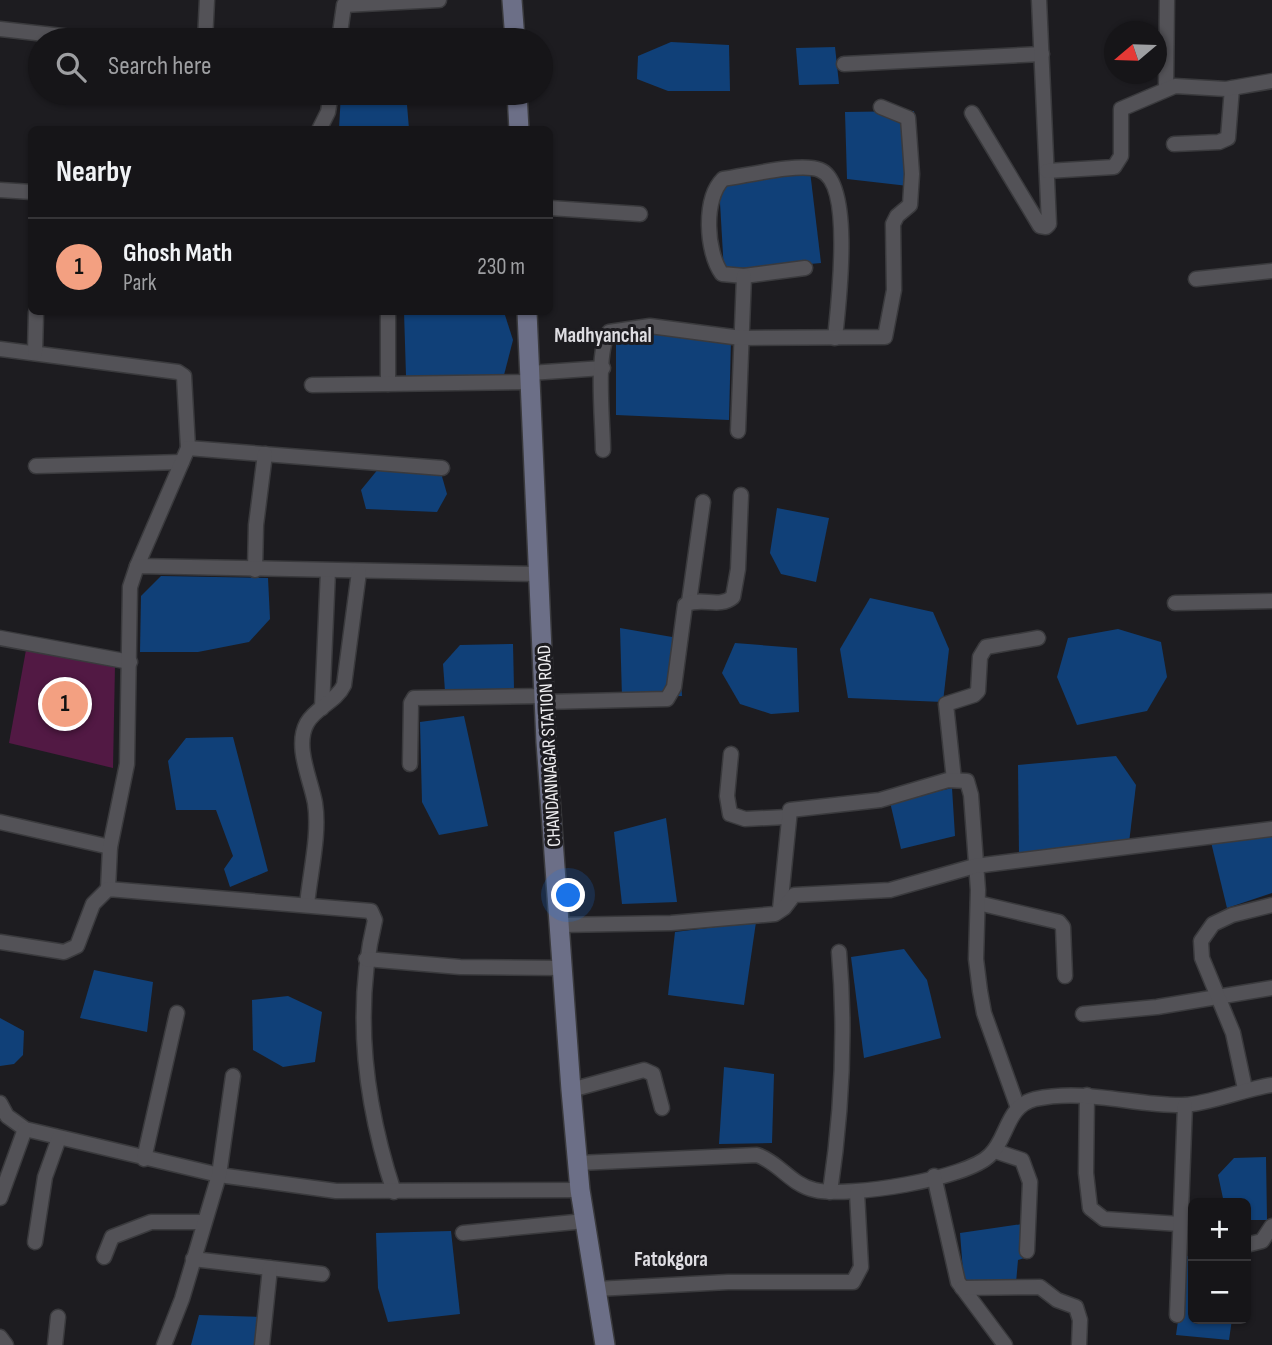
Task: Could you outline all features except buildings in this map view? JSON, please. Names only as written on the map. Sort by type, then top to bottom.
[{"type":"main road","points":[[512,0],[514,28]]},
{"type":"main road","points":[[518,105],[519,126]]},
{"type":"main road","name":"CHANDANNAGAR STATION ROAD","points":[[527,315],[544,699],[571,1090],[580,1190],[605,1345]]},
{"type":"street","points":[[206,28],[207,0]]},
{"type":"street","points":[[341,28],[344,5],[439,0]]},
{"type":"street","points":[[972,113],[1040,226],[1046,227],[1049,224],[1039,0]]},
{"type":"street","points":[[1166,89],[1167,0]]},
{"type":"street","points":[[0,29],[28,32]]},
{"type":"street","points":[[844,64],[1042,54]]},
{"type":"street","points":[[1047,171],[1114,167],[1121,156],[1121,109],[1166,89],[1187,85],[1232,88],[1272,81]]},
{"type":"street","points":[[1174,144],[1219,142],[1228,138],[1232,88]]},
{"type":"street","points":[[321,126],[329,105]]},
{"type":"street","points":[[603,450],[603,368],[606,337],[609,332],[624,327],[650,326],[741,338],[885,337],[889,329],[894,290],[893,225],[897,216],[906,211],[912,197],[911,125],[905,115],[881,107]]},
{"type":"street","points":[[805,268],[744,275],[722,274],[715,262],[710,221],[715,187],[723,179],[800,169],[824,171],[838,198],[842,258],[835,338]]},
{"type":"street","points":[[0,190],[28,192]]},
{"type":"street","points":[[553,208],[640,214]]},
{"type":"street","points":[[1196,279],[1272,271]]},
{"type":"street","points":[[738,431],[744,275]]},
{"type":"street","points":[[36,315],[36,353]]},
{"type":"street","points":[[388,315],[388,384]]},
{"type":"street","points":[[0,352],[36,353],[178,372],[184,376],[188,448],[130,587],[127,764],[110,847],[108,889],[93,904],[77,946],[72,950],[0,942]]},
{"type":"street","points":[[312,385],[530,378],[603,368]]},
{"type":"street","points":[[188,448],[442,468]]},
{"type":"street","points":[[255,570],[256,525],[265,454]]},
{"type":"street","points":[[36,466],[182,463]]},
{"type":"street","points":[[689,602],[723,603],[733,597],[738,569],[741,495]]},
{"type":"street","points":[[410,764],[411,703],[414,698],[667,699],[674,687],[681,624],[685,605],[689,602],[703,502]]},
{"type":"street","points":[[137,566],[538,574]]},
{"type":"street","points":[[322,708],[328,571]]},
{"type":"street","points":[[307,905],[316,813],[306,764],[304,734],[307,723],[340,694],[344,685],[359,572]]},
{"type":"street","points":[[1175,603],[1272,601]]},
{"type":"street","points":[[0,638],[130,662]]},
{"type":"street","points":[[954,780],[946,704],[978,691],[980,657],[986,647],[1038,638]]},
{"type":"street","points":[[731,754],[727,796],[730,814],[745,819],[787,817]]},
{"type":"street","points":[[779,911],[786,857],[787,817],[795,808],[880,800],[954,780],[967,781],[971,795],[978,904],[976,959],[984,1013],[1018,1108]]},
{"type":"street","points":[[0,822],[110,847]]},
{"type":"street","points":[[560,925],[671,923],[779,911],[794,895],[890,890],[975,866],[1272,829]]},
{"type":"street","points":[[108,889],[371,911],[375,920],[366,958],[364,1026],[368,1089],[380,1149],[394,1192]]},
{"type":"street","points":[[978,904],[1059,922],[1063,927],[1065,976]]},
{"type":"street","points":[[1245,1089],[1233,1033],[1202,958],[1201,941],[1213,924],[1232,915],[1272,905]]},
{"type":"street","points":[[830,1192],[838,1140],[845,1018],[839,951]]},
{"type":"street","points":[[366,958],[460,967],[563,968]]},
{"type":"street","points":[[1083,1014],[1220,999],[1272,988]]},
{"type":"street","points":[[144,1159],[177,1013]]},
{"type":"street","points":[[571,1090],[644,1070],[653,1074],[662,1108]]},
{"type":"street","points":[[163,1345],[194,1259],[219,1175],[233,1076]]},
{"type":"street","points":[[578,1163],[757,1155],[768,1159],[800,1185],[830,1192],[857,1193],[974,1165],[995,1151],[1018,1108],[1034,1100],[1087,1095],[1185,1105],[1245,1089],[1272,1085]]},
{"type":"street","points":[[1087,1095],[1086,1173],[1090,1208],[1104,1219],[1180,1224]]},
{"type":"street","points":[[1177,1315],[1186,1244],[1180,1224],[1185,1105]]},
{"type":"street","points":[[1,1108],[17,1126],[25,1129],[219,1175],[335,1191],[580,1190]]},
{"type":"street","points":[[0,1198],[25,1129]]},
{"type":"street","points":[[35,1242],[45,1177],[59,1138]]},
{"type":"street","points":[[995,1151],[1022,1160],[1029,1173],[1027,1251]]},
{"type":"street","points":[[934,1176],[955,1271],[962,1288],[1005,1345]]},
{"type":"street","points":[[596,1289],[728,1282],[853,1282],[861,1266],[857,1193]]},
{"type":"street","points":[[463,1233],[585,1221]]},
{"type":"street","points":[[104,1257],[112,1237],[139,1224],[204,1222]]},
{"type":"street","points":[[1251,1244],[1262,1241],[1272,1226]]},
{"type":"street","points":[[194,1259],[323,1273]]},
{"type":"street","points":[[262,1345],[270,1268]]},
{"type":"street","points":[[962,1288],[1040,1287],[1057,1300],[1076,1307],[1080,1320],[1079,1345]]},
{"type":"street","points":[[55,1345],[58,1317]]},
{"type":"street","points":[[0,1337],[6,1345]]},
{"type":"shaded area","points":[[26,650],[115,665],[113,768],[9,743]]},
{"type":"water","points":[[671,42],[729,45],[730,91],[668,91],[637,79],[638,56]]},
{"type":"water","points":[[835,47],[839,84],[799,85],[796,48]]},
{"type":"water","points":[[340,105],[407,105],[409,126],[339,126]]},
{"type":"water","points":[[914,111],[917,187],[847,179],[845,112]]},
{"type":"water","points":[[810,171],[821,263],[724,272],[719,185]]},
{"type":"water","points":[[404,315],[505,315],[513,340],[504,375],[406,376]]},
{"type":"water","points":[[616,328],[731,339],[729,420],[616,415]]},
{"type":"water","points":[[379,468],[441,473],[447,494],[437,512],[366,509],[361,490]]},
{"type":"water","points":[[777,508],[829,518],[816,582],[781,574],[770,553]]},
{"type":"water","points":[[161,576],[268,578],[270,619],[249,642],[198,652],[140,652],[141,596]]},
{"type":"water","points":[[870,598],[933,612],[949,649],[943,702],[848,698],[840,649]]},
{"type":"water","points":[[620,628],[678,638],[682,696],[622,697]]},
{"type":"water","points":[[1118,629],[1161,642],[1167,677],[1147,711],[1077,725],[1057,677],[1068,638]]},
{"type":"water","points":[[735,643],[797,648],[799,712],[771,714],[740,704],[722,673]]},
{"type":"water","points":[[513,644],[514,689],[445,691],[443,664],[460,645]]},
{"type":"water","points":[[464,716],[488,826],[439,835],[422,802],[420,722]]},
{"type":"water","points":[[233,737],[268,871],[230,887],[224,869],[233,856],[216,810],[176,810],[168,761],[186,738]]},
{"type":"water","points":[[1116,756],[1136,785],[1128,851],[1019,855],[1018,765]]},
{"type":"water","points":[[952,788],[955,836],[901,849],[890,802]]},
{"type":"water","points":[[666,818],[677,902],[622,904],[614,832]]},
{"type":"water","points":[[1272,830],[1272,893],[1227,908],[1210,838]]},
{"type":"water","points":[[756,922],[744,1005],[668,995],[675,932]]},
{"type":"water","points":[[904,949],[927,980],[941,1038],[864,1058],[851,957]]},
{"type":"water","points":[[94,970],[153,982],[147,1032],[80,1018]]},
{"type":"water","points":[[288,996],[322,1012],[315,1062],[283,1067],[253,1050],[252,1000]]},
{"type":"water","points":[[0,1018],[24,1031],[23,1055],[14,1064],[0,1066]]},
{"type":"water","points":[[724,1067],[774,1074],[772,1143],[719,1144]]},
{"type":"water","points":[[1266,1157],[1267,1220],[1251,1220],[1251,1198],[1223,1198],[1218,1175],[1234,1158]]},
{"type":"water","points":[[1029,1223],[1031,1256],[1018,1260],[1016,1283],[964,1284],[960,1233]]},
{"type":"water","points":[[451,1231],[460,1314],[388,1322],[378,1288],[376,1233]]},
{"type":"water","points":[[1188,1256],[1188,1324],[1231,1324],[1229,1340],[1176,1335]]},
{"type":"water","points":[[199,1315],[260,1317],[257,1345],[191,1345]]},
{"type":"place","name":"Ghosh Math","points":[[65,704]]},
{"type":"district","name":"Madhyanchal","points":[[603,335]]},
{"type":"district","name":"Fatokgora","points":[[671,1259]]}]
